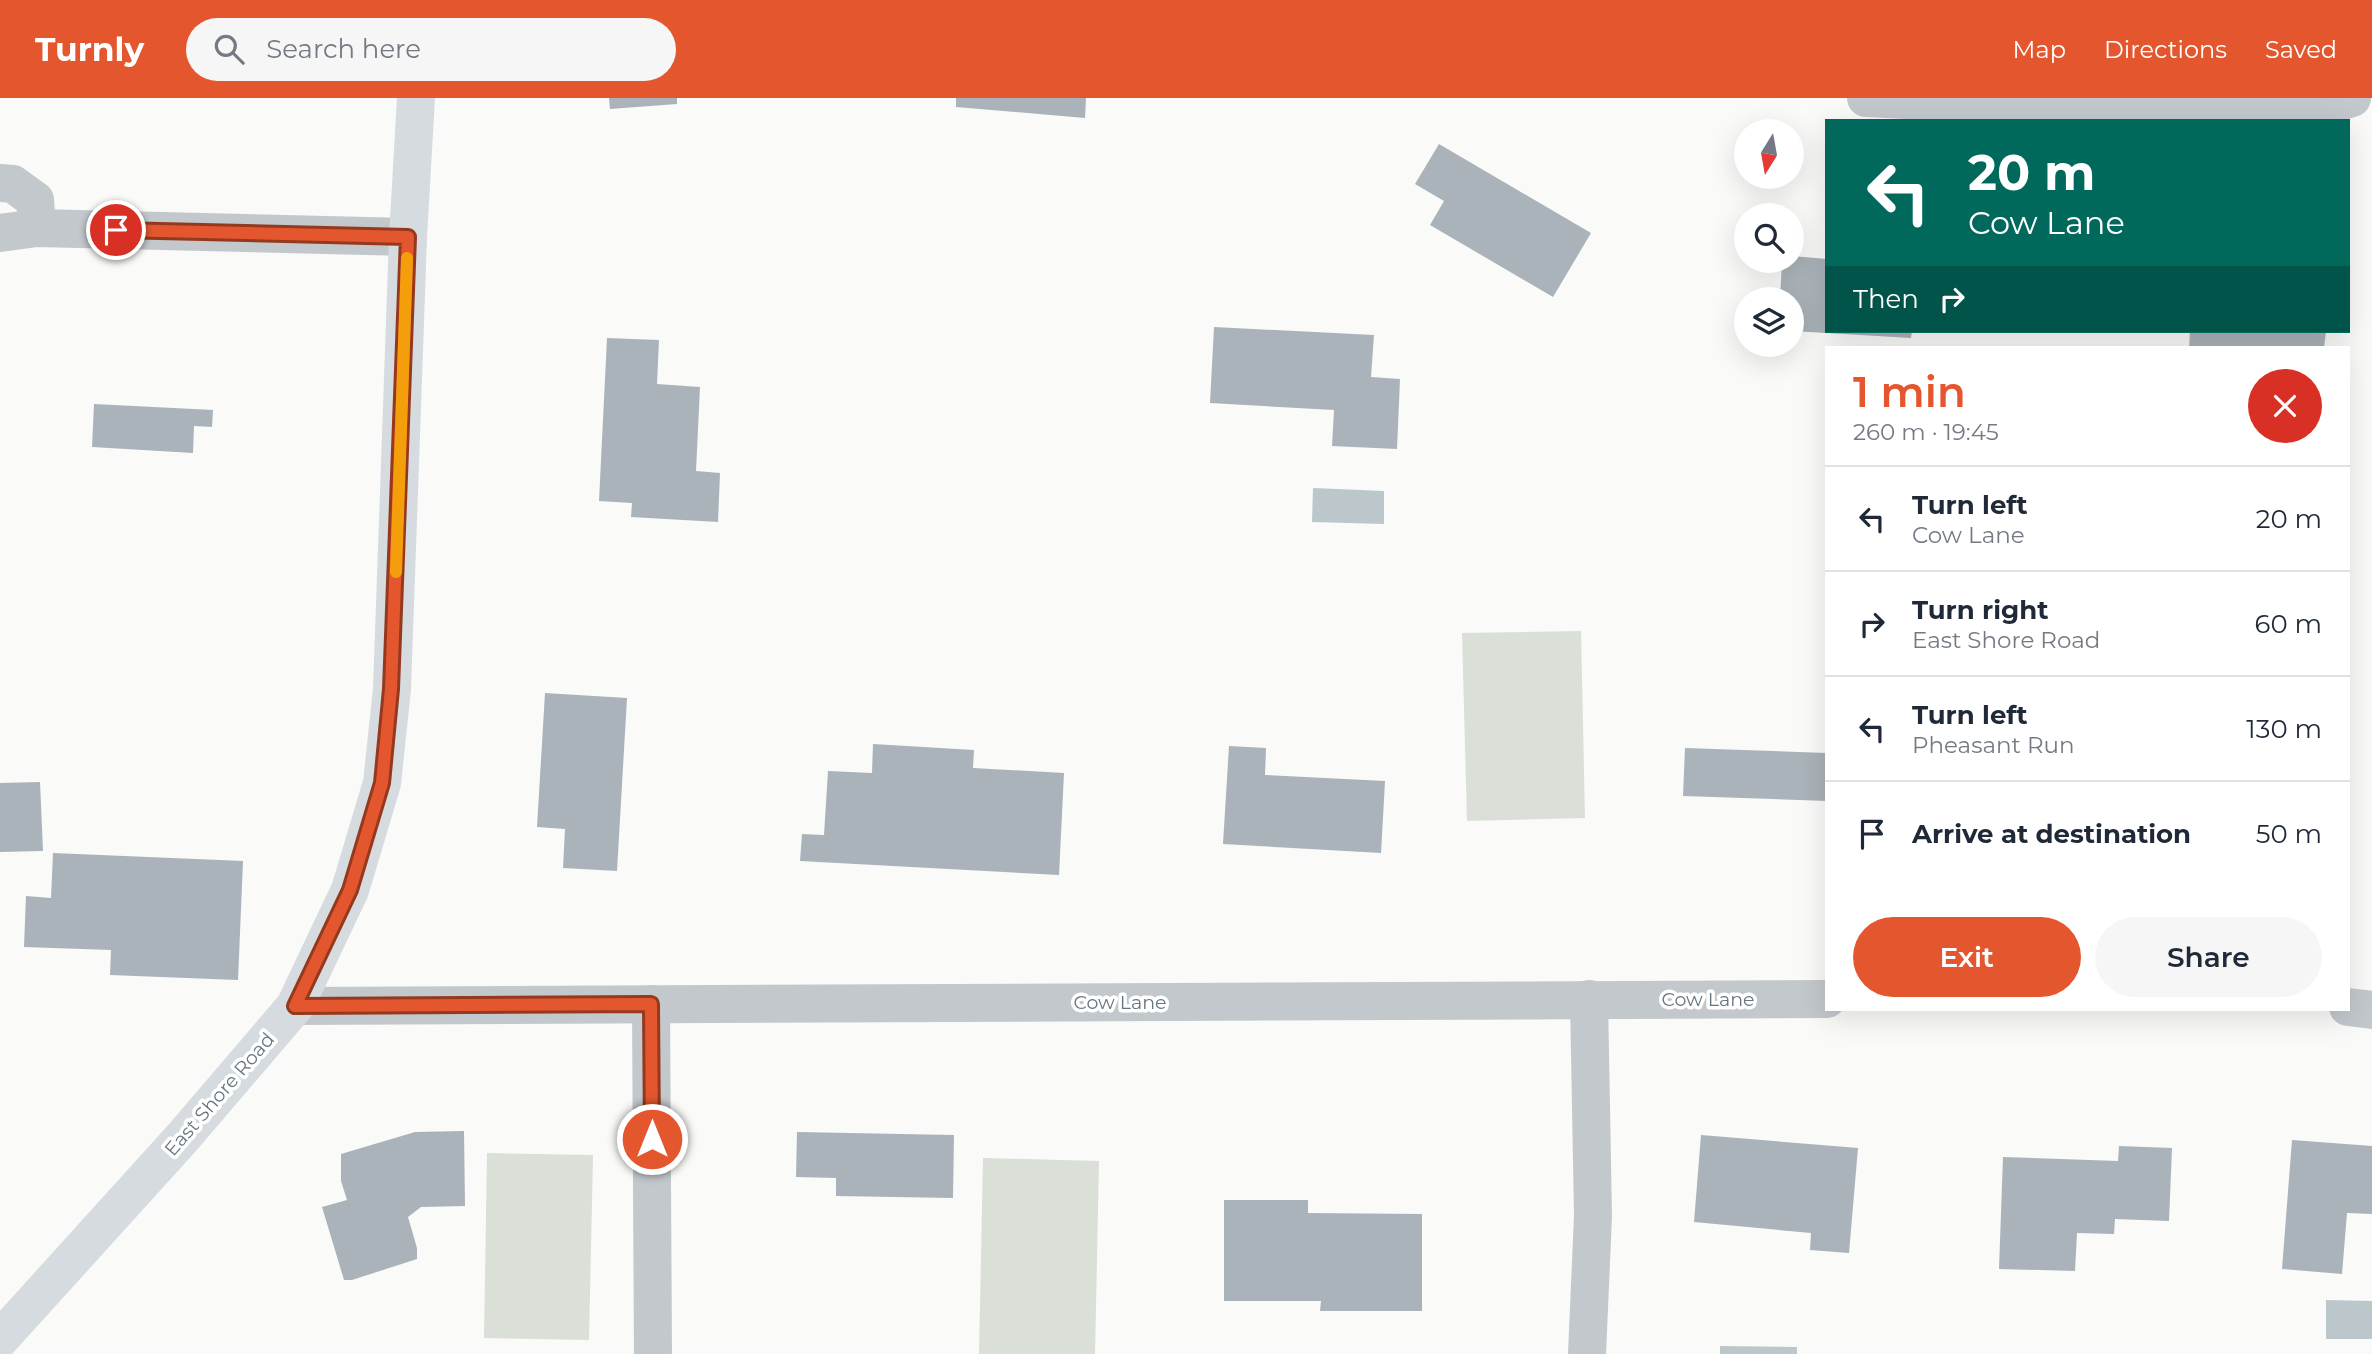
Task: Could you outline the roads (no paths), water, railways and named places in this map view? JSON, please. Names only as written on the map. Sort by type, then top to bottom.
[{"type":"main road","name":"East Shore Road","points":[[0,1339],[183,1137],[295,1006],[350,890],[382,783],[391,689],[408,237],[416,98]]},
{"type":"street","points":[[1866,98],[2229,116],[2315,110],[2352,98]]},
{"type":"street","points":[[0,183],[13,184],[34,200],[18,230],[408,237]]},
{"type":"street","points":[[1587,1354],[1593,1216],[1589,999]]},
{"type":"street","name":"Cow Lane","points":[[295,1006],[1825,999]]},
{"type":"street","points":[[651,1004],[653,1354]]},
{"type":"street","points":[[2350,1007],[2372,1010]]}]
